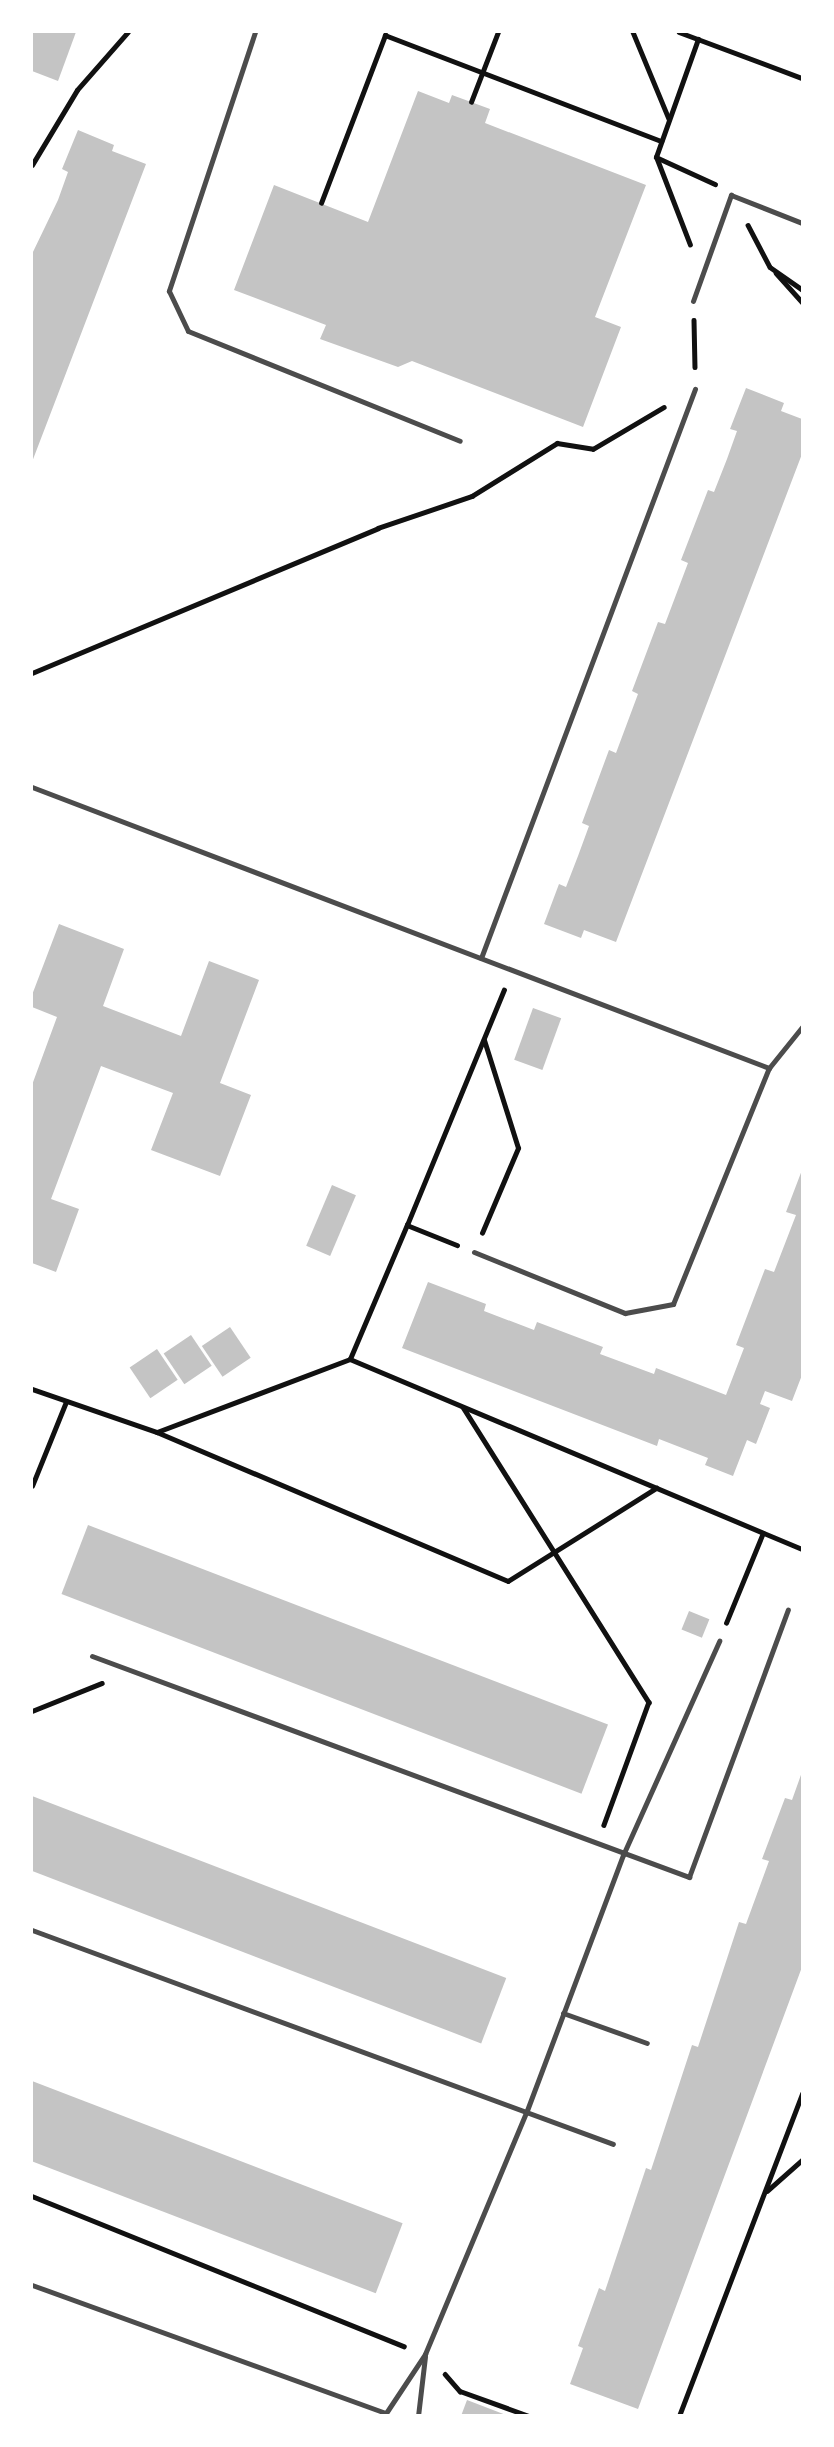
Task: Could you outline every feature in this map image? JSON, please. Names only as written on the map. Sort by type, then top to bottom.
[{"type":"lane","points":[[255,32],[169,291],[188,331],[460,441]]},
{"type":"lane","points":[[694,300],[731,195],[803,223]]},
{"type":"lane","points":[[481,958],[695,389]]},
{"type":"lane","points":[[32,787],[769,1068]]},
{"type":"lane","points":[[474,1252],[625,1313],[673,1304],[769,1068],[803,1027]]},
{"type":"lane","points":[[92,1656],[623,1855],[689,1877],[788,1610]]},
{"type":"lane","points":[[32,2285],[386,2414],[425,2354],[526,2113],[623,1855],[719,1641]]},
{"type":"lane","points":[[32,1930],[613,2144]]},
{"type":"lane","points":[[563,2012],[647,2043]]},
{"type":"lane","points":[[418,2416],[425,2354]]},
{"type":"path","points":[[32,165],[77,90],[128,32]]},
{"type":"path","points":[[471,102],[498,32]]},
{"type":"path","points":[[634,32],[669,120]]},
{"type":"path","points":[[679,32],[803,78]]},
{"type":"path","points":[[321,203],[385,35],[661,141]]},
{"type":"path","points":[[691,256],[656,157],[698,39]]},
{"type":"path","points":[[656,157],[703,176]]},
{"type":"path","points":[[731,195],[770,267],[803,302]]},
{"type":"path","points":[[770,267],[803,289]]},
{"type":"path","points":[[32,673],[378,528],[472,496],[557,443],[593,449],[695,389],[694,300]]},
{"type":"path","points":[[350,1359],[512,970]]},
{"type":"path","points":[[407,1225],[474,1252],[518,1148],[484,1040]]},
{"type":"path","points":[[157,1432],[350,1359],[803,1549]]},
{"type":"path","points":[[32,1389],[157,1432],[508,1581],[656,1488]]},
{"type":"path","points":[[32,1486],[65,1402]]},
{"type":"path","points":[[463,1407],[649,1702],[596,1845]]},
{"type":"path","points":[[719,1641],[763,1533]]},
{"type":"path","points":[[32,1711],[132,1671]]},
{"type":"path","points":[[679,2416],[803,2094]]},
{"type":"path","points":[[766,2192],[803,2160]]},
{"type":"path","points":[[32,2196],[425,2354],[460,2391],[529,2416]]},
{"type":"building","points":[[32,32],[76,32],[58,81],[32,71]]},
{"type":"building","points":[[418,91],[449,103],[452,95],[490,109],[485,123],[646,185],[595,317],[621,327],[583,427],[412,361],[398,367],[320,339],[326,325],[234,290],[274,185],[368,222]]},
{"type":"building","points":[[78,130],[114,145],[112,151],[146,164],[32,462],[32,254],[58,200],[68,172],[62,169]]},
{"type":"building","points":[[746,388],[784,403],[781,411],[802,419],[802,454],[616,942],[584,930],[581,938],[544,924],[559,884],[566,887],[578,856],[589,826],[582,823],[609,750],[616,753],[638,694],[632,691],[658,622],[665,624],[688,563],[681,560],[708,490],[714,492],[727,459],[737,431],[730,429]]},
{"type":"building","points":[[59,924],[124,949],[103,1006],[181,1036],[209,961],[259,980],[220,1083],[251,1095],[220,1176],[151,1150],[173,1093],[101,1066],[51,1199],[79,1209],[56,1272],[32,1263],[32,1085],[57,1017],[32,1007],[32,995]]},
{"type":"building","points":[[533,1008],[561,1018],[542,1070],[514,1060]]},
{"type":"building","points":[[802,1170],[802,1375],[792,1401],[765,1391],[760,1404],[770,1408],[756,1444],[747,1440],[733,1476],[705,1465],[708,1458],[659,1439],[657,1446],[402,1348],[428,1282],[486,1304],[484,1311],[534,1330],[537,1322],[603,1347],[600,1354],[654,1374],[656,1368],[726,1395],[744,1348],[736,1345],[765,1269],[774,1272],[796,1215],[786,1212]]},
{"type":"building","points":[[332,1185],[356,1195],[330,1256],[306,1246]]},
{"type":"building","points":[[230,1327],[251,1358],[223,1377],[202,1346]]},
{"type":"building","points":[[191,1335],[212,1366],[184,1384],[164,1353]]},
{"type":"building","points":[[157,1349],[178,1380],[150,1398],[130,1367]]},
{"type":"building","points":[[88,1525],[608,1725],[581,1794],[61,1594]]},
{"type":"building","points":[[689,1611],[709,1619],[702,1638],[682,1630]]},
{"type":"building","points":[[802,1772],[802,1967],[638,2409],[570,2384],[583,2348],[578,2346],[599,2288],[605,2291],[646,2168],[651,2170],[692,2045],[698,2047],[739,1922],[746,1924],[769,1861],[762,1859],[785,1798],[792,1800]]},
{"type":"building","points":[[32,1796],[506,1978],[481,2043],[32,1871]]},
{"type":"building","points":[[32,2081],[403,2223],[376,2293],[32,2161]]},
{"type":"building","points":[[467,2400],[506,2415],[506,2416],[461,2416]]}]
